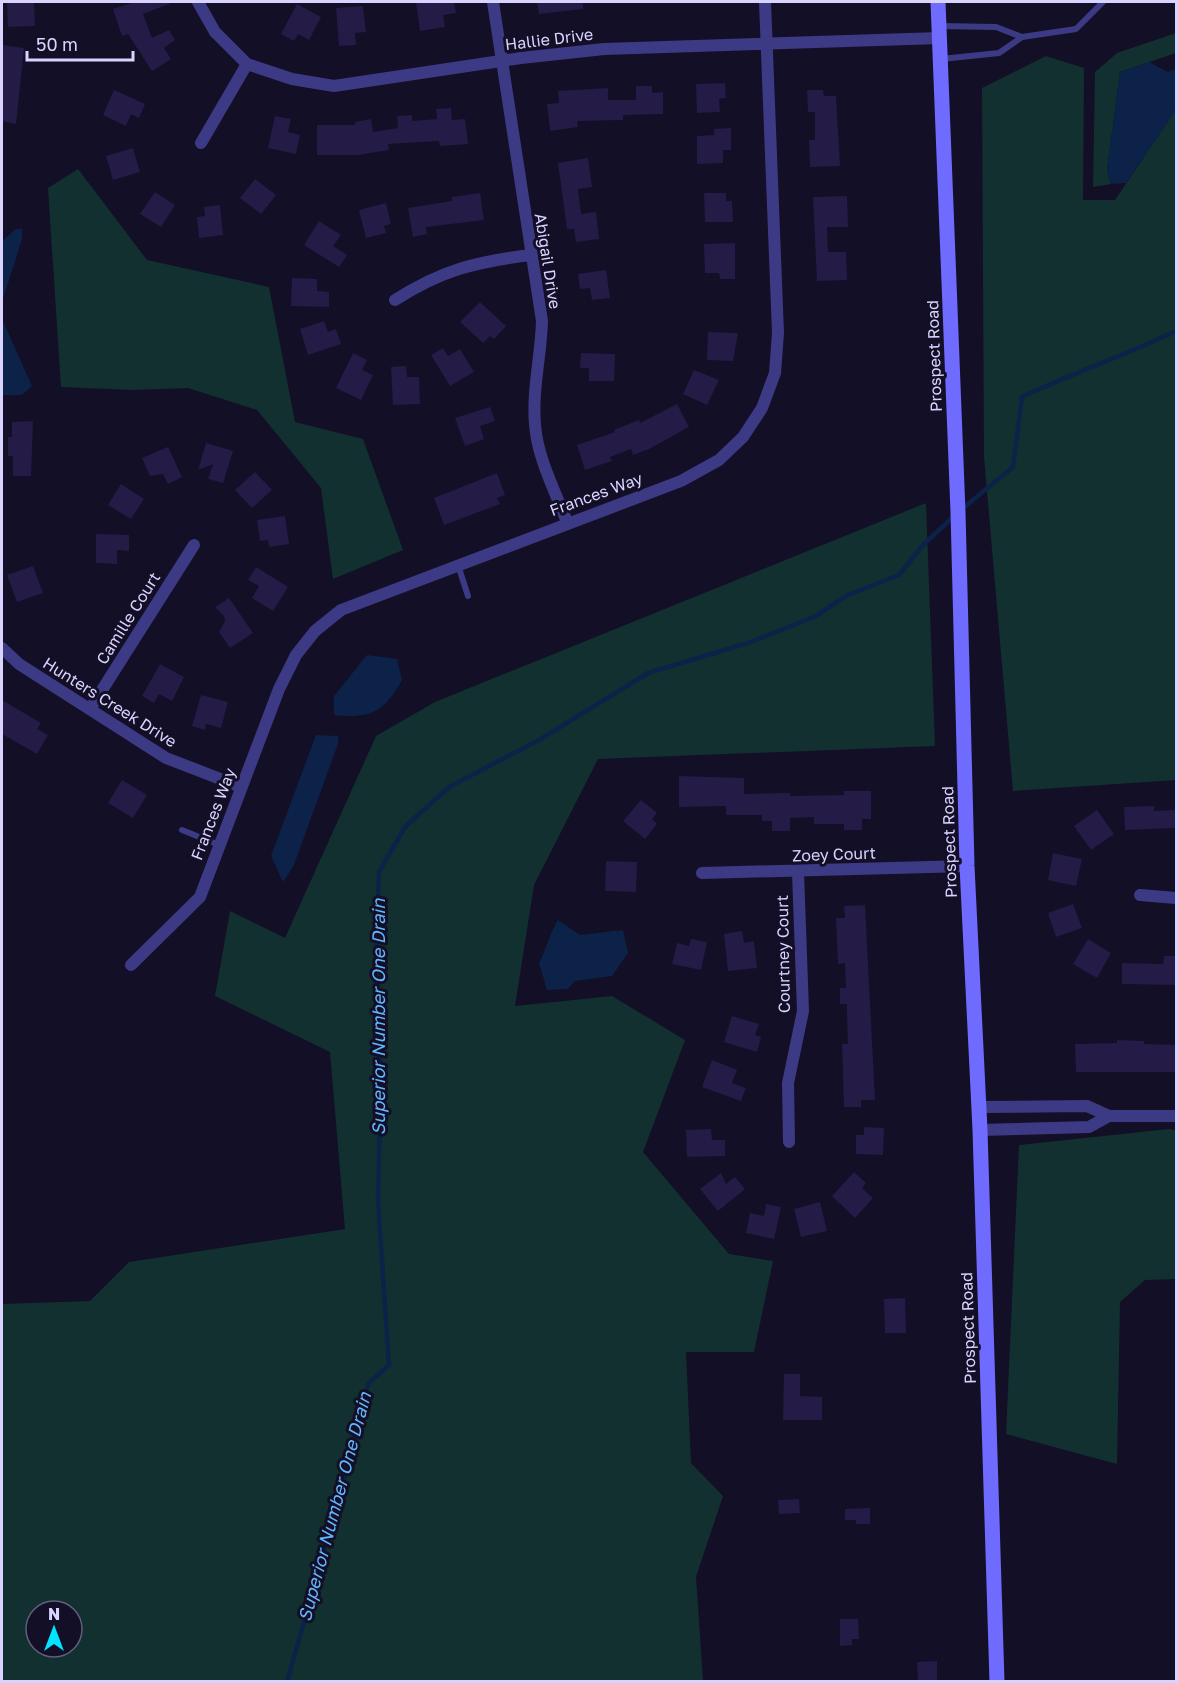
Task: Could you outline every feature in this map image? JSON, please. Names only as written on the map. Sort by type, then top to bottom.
[{"type":"main road","name":"Prospect Road","points":[[938,2],[958,512],[966,866],[980,1130],[997,1682]]},
{"type":"street","name":"Hallie Drive","points":[[198,2],[215,32],[247,64],[291,79],[334,86],[501,61],[604,49],[767,44],[939,32]]},
{"type":"street","name":"Abigail Drive","points":[[493,2],[530,255],[542,321],[541,350],[534,398],[535,426],[539,448],[567,522]]},
{"type":"street","name":"Frances Way","points":[[131,965],[200,897],[279,689],[296,655],[315,631],[341,610],[567,522],[681,481],[719,460],[743,437],[762,408],[775,373],[778,333],[765,2]]},
{"type":"street","points":[[201,142],[247,64]]},
{"type":"street","points":[[395,300],[426,280],[449,270],[530,255]]},
{"type":"street","name":"Camille Court","points":[[90,709],[194,545]]},
{"type":"street","name":"Hunters Creek Drive","points":[[2,648],[19,664],[166,758],[241,787]]},
{"type":"street","name":"Zoey Court","points":[[702,873],[966,866]]},
{"type":"street","name":"Courtney Court","points":[[789,1142],[788,1083],[803,1011],[798,872]]},
{"type":"street","points":[[1140,895],[1176,898]]},
{"type":"street","points":[[979,1107],[1087,1106],[1109,1116],[1176,1116]]},
{"type":"street","points":[[980,1130],[1089,1127],[1109,1116]]},
{"type":"lane","points":[[940,59],[999,53],[1022,37],[1076,29],[1103,2]]},
{"type":"lane","points":[[939,32],[996,27],[1022,37]]},
{"type":"lane","points":[[457,564],[468,596]]},
{"type":"lane","points":[[183,830],[219,845]]},
{"type":"green space","points":[[1176,33],[1176,53],[1120,72],[1107,170],[1111,184],[1093,187],[1095,72],[1117,53]]},
{"type":"green space","points":[[1046,56],[1084,68],[1083,200],[1115,200],[1176,109],[1176,780],[1013,791],[984,457],[982,88]]},
{"type":"green space","points":[[78,169],[147,260],[269,287],[295,422],[363,439],[403,550],[333,579],[321,488],[257,410],[188,388],[133,390],[61,387],[48,188]]},
{"type":"green space","points":[[926,503],[935,746],[598,759],[534,885],[515,1006],[612,996],[685,1040],[643,1152],[729,1254],[773,1261],[754,1352],[686,1352],[691,1463],[723,1496],[696,1577],[703,1681],[2,1681],[2,1304],[90,1301],[129,1262],[345,1229],[330,1052],[215,996],[230,911],[285,938],[376,736],[435,702]]},
{"type":"green space","points":[[1176,1130],[1176,1279],[1145,1280],[1120,1302],[1117,1464],[1006,1434],[1019,1145]]},
{"type":"water","points":[[1149,62],[1168,72],[1176,69],[1176,110],[1126,183],[1111,184],[1107,170],[1120,72]]},
{"type":"water","points":[[16,229],[22,229],[22,239],[2,302],[2,241]]},
{"type":"water","points":[[2,319],[32,386],[22,395],[2,395]]},
{"type":"water","points":[[367,655],[397,659],[402,680],[389,700],[375,711],[358,716],[334,715],[334,696]]},
{"type":"water","points":[[316,735],[338,736],[338,744],[294,865],[283,882],[271,856]]},
{"type":"water","points":[[558,920],[580,935],[623,930],[628,953],[612,976],[575,981],[568,989],[547,990],[539,963]]},
{"type":"building","points":[[7,2],[34,2],[35,26],[8,27]]},
{"type":"building","points":[[135,2],[174,2],[143,14],[152,38],[169,30],[175,40],[164,48],[171,59],[152,71],[128,34],[122,36],[113,9]]},
{"type":"building","points":[[454,2],[456,13],[443,15],[445,27],[420,31],[416,3]]},
{"type":"building","points":[[537,2],[583,2],[583,9],[539,14]]},
{"type":"building","points":[[297,4],[321,17],[309,40],[298,34],[294,41],[281,34]]},
{"type":"building","points":[[363,6],[366,32],[355,33],[356,45],[339,46],[336,8]]},
{"type":"building","points":[[2,45],[24,48],[16,124],[2,121]]},
{"type":"building","points":[[725,83],[726,98],[719,99],[720,112],[697,113],[696,84]]},
{"type":"building","points":[[636,86],[652,86],[652,93],[663,92],[663,114],[623,115],[623,120],[577,121],[578,127],[550,131],[547,104],[559,103],[558,91],[608,88],[608,100],[636,100]]},
{"type":"building","points":[[114,90],[145,104],[139,118],[131,114],[126,126],[103,115]]},
{"type":"building","points":[[807,90],[823,90],[824,96],[836,96],[840,166],[810,167],[809,140],[815,140],[815,112],[808,112]]},
{"type":"building","points":[[451,108],[452,120],[465,119],[468,144],[440,146],[439,141],[388,144],[389,150],[358,155],[317,155],[317,125],[355,125],[355,122],[371,119],[373,132],[398,128],[397,116],[412,115],[412,121],[437,119],[436,109]]},
{"type":"building","points":[[275,116],[291,119],[288,132],[300,135],[296,154],[268,148]]},
{"type":"building","points":[[731,128],[731,150],[723,150],[723,163],[697,164],[697,136],[714,135],[714,129]]},
{"type":"building","points":[[133,148],[140,172],[113,180],[106,156]]},
{"type":"building","points":[[588,158],[592,187],[578,189],[581,214],[596,212],[599,239],[576,242],[574,229],[567,229],[558,163]]},
{"type":"building","points":[[255,179],[276,195],[261,214],[240,198]]},
{"type":"building","points":[[155,192],[175,205],[161,227],[140,214]]},
{"type":"building","points":[[480,193],[484,220],[426,227],[427,234],[413,237],[408,208],[452,201],[452,197]]},
{"type":"building","points":[[704,193],[726,193],[726,201],[732,201],[733,222],[705,222]]},
{"type":"building","points":[[847,196],[848,227],[827,227],[828,252],[846,252],[847,280],[817,281],[813,197]]},
{"type":"building","points":[[386,203],[391,224],[384,226],[386,233],[366,238],[359,210]]},
{"type":"building","points":[[220,205],[223,235],[199,238],[197,217],[205,216],[204,207]]},
{"type":"building","points":[[319,221],[341,235],[333,246],[347,255],[339,267],[304,245]]},
{"type":"building","points":[[735,243],[735,279],[720,279],[719,273],[705,273],[704,244]]},
{"type":"building","points":[[606,270],[610,298],[592,300],[590,288],[580,289],[578,274]]},
{"type":"building","points":[[292,278],[317,279],[317,291],[329,292],[329,307],[291,306]]},
{"type":"building","points":[[480,302],[506,326],[494,339],[490,336],[483,343],[460,322]]},
{"type":"building","points":[[324,321],[328,332],[336,329],[341,344],[308,355],[300,329]]},
{"type":"building","points":[[708,332],[738,333],[733,361],[707,360]]},
{"type":"building","points":[[443,348],[448,356],[460,349],[474,372],[450,386],[431,355]]},
{"type":"building","points":[[353,353],[367,360],[362,370],[373,375],[361,400],[336,388]]},
{"type":"building","points":[[581,353],[615,354],[614,381],[589,381],[589,368],[580,368]]},
{"type":"building","points":[[406,366],[407,377],[419,377],[420,404],[393,405],[391,367]]},
{"type":"building","points":[[694,370],[719,380],[707,405],[683,394]]},
{"type":"building","points":[[677,404],[689,427],[649,449],[633,455],[631,449],[610,457],[612,461],[585,470],[577,445],[615,432],[614,430],[639,420],[640,423]]},
{"type":"building","points":[[490,407],[495,421],[480,426],[484,439],[465,446],[455,418]]},
{"type":"building","points":[[33,421],[31,476],[13,476],[13,456],[8,456],[8,437],[12,437],[12,422]]},
{"type":"building","points":[[206,443],[233,451],[223,483],[208,479],[213,464],[198,470]]},
{"type":"building","points":[[168,447],[182,477],[168,484],[163,474],[150,476],[142,458]]},
{"type":"building","points":[[255,472],[272,490],[252,508],[235,490]]},
{"type":"building","points":[[497,473],[505,495],[497,498],[500,504],[444,525],[434,498]]},
{"type":"building","points":[[121,484],[144,499],[131,519],[108,505]]},
{"type":"building","points":[[285,516],[289,544],[269,547],[268,540],[260,541],[257,520]]},
{"type":"building","points":[[96,534],[129,535],[129,551],[117,550],[117,564],[96,563]]},
{"type":"building","points":[[33,566],[43,593],[17,602],[7,575]]},
{"type":"building","points":[[256,567],[288,587],[273,611],[252,598],[259,586],[248,580]]},
{"type":"building","points":[[229,598],[253,633],[230,648],[219,632],[225,621],[224,616],[215,607]]},
{"type":"building","points":[[160,664],[184,677],[172,701],[159,694],[154,703],[142,696]]},
{"type":"building","points":[[201,695],[228,702],[221,728],[206,724],[205,730],[192,726]]},
{"type":"building","points":[[2,700],[41,723],[37,729],[48,735],[37,754],[2,734]]},
{"type":"building","points":[[679,776],[744,778],[744,794],[844,795],[844,791],[871,791],[871,819],[862,819],[862,830],[844,830],[844,824],[814,824],[814,817],[790,818],[790,831],[772,831],[772,821],[762,821],[762,815],[726,815],[726,806],[679,807]]},
{"type":"building","points":[[122,780],[147,795],[133,818],[108,803]]},
{"type":"building","points":[[641,800],[657,813],[652,819],[657,824],[645,839],[623,821]]},
{"type":"building","points":[[1154,806],[1154,811],[1176,810],[1176,828],[1125,830],[1124,807]]},
{"type":"building","points":[[1097,810],[1114,834],[1091,850],[1074,826]]},
{"type":"building","points":[[1053,853],[1082,859],[1076,886],[1048,880]]},
{"type":"building","points":[[606,861],[637,862],[636,892],[605,891]]},
{"type":"building","points":[[1073,904],[1082,928],[1056,937],[1048,913]]},
{"type":"building","points":[[865,905],[875,1100],[861,1100],[861,1107],[844,1107],[842,1044],[848,1044],[847,1004],[840,1004],[840,988],[846,988],[845,963],[838,964],[836,918],[845,918],[844,906]]},
{"type":"building","points":[[742,931],[744,943],[754,941],[757,968],[728,971],[724,934]]},
{"type":"building","points":[[691,939],[707,942],[701,970],[672,964],[677,943],[689,946]]},
{"type":"building","points":[[1088,939],[1111,953],[1097,978],[1073,964]]},
{"type":"building","points":[[1164,956],[1176,956],[1176,985],[1122,984],[1122,963],[1163,964]]},
{"type":"building","points":[[732,1016],[759,1024],[755,1035],[761,1037],[757,1052],[724,1042]]},
{"type":"building","points":[[1117,1040],[1176,1045],[1176,1072],[1076,1072],[1075,1044],[1117,1043]]},
{"type":"building","points":[[712,1060],[737,1070],[732,1083],[746,1088],[741,1101],[702,1087]]},
{"type":"building","points":[[864,1127],[884,1128],[883,1155],[856,1154],[856,1135],[864,1135]]},
{"type":"building","points":[[711,1129],[712,1140],[725,1140],[725,1156],[687,1157],[686,1130]]},
{"type":"building","points":[[854,1172],[866,1183],[862,1188],[873,1198],[855,1218],[832,1196]]},
{"type":"building","points":[[721,1173],[726,1184],[735,1177],[745,1189],[718,1211],[700,1189]]},
{"type":"building","points":[[820,1202],[827,1231],[801,1237],[794,1209]]},
{"type":"building","points":[[766,1204],[781,1207],[774,1239],[746,1233],[750,1213],[764,1216]]},
{"type":"building","points":[[905,1298],[906,1333],[885,1333],[884,1299]]},
{"type":"building","points":[[784,1374],[800,1374],[800,1396],[822,1397],[822,1420],[783,1420]]},
{"type":"building","points":[[799,1499],[800,1513],[779,1514],[778,1500]]},
{"type":"building","points":[[870,1508],[870,1524],[856,1524],[856,1520],[845,1520],[845,1509]]},
{"type":"building","points":[[840,1619],[858,1619],[859,1639],[852,1639],[852,1645],[840,1646]]},
{"type":"building","points":[[937,1661],[937,1682],[918,1682],[917,1662]]},
{"type":"waterway","name":"Superior Number One Drain","points":[[962,509],[1013,467],[1022,397],[1176,331]]},
{"type":"waterway","name":"Superior Number One Drain","points":[[287,1682],[342,1488],[368,1384],[389,1365],[378,1201],[381,1071],[375,977],[379,872],[405,827],[449,787],[539,740],[648,673],[748,643],[814,617],[848,595],[899,575],[923,545],[953,517]]}]
